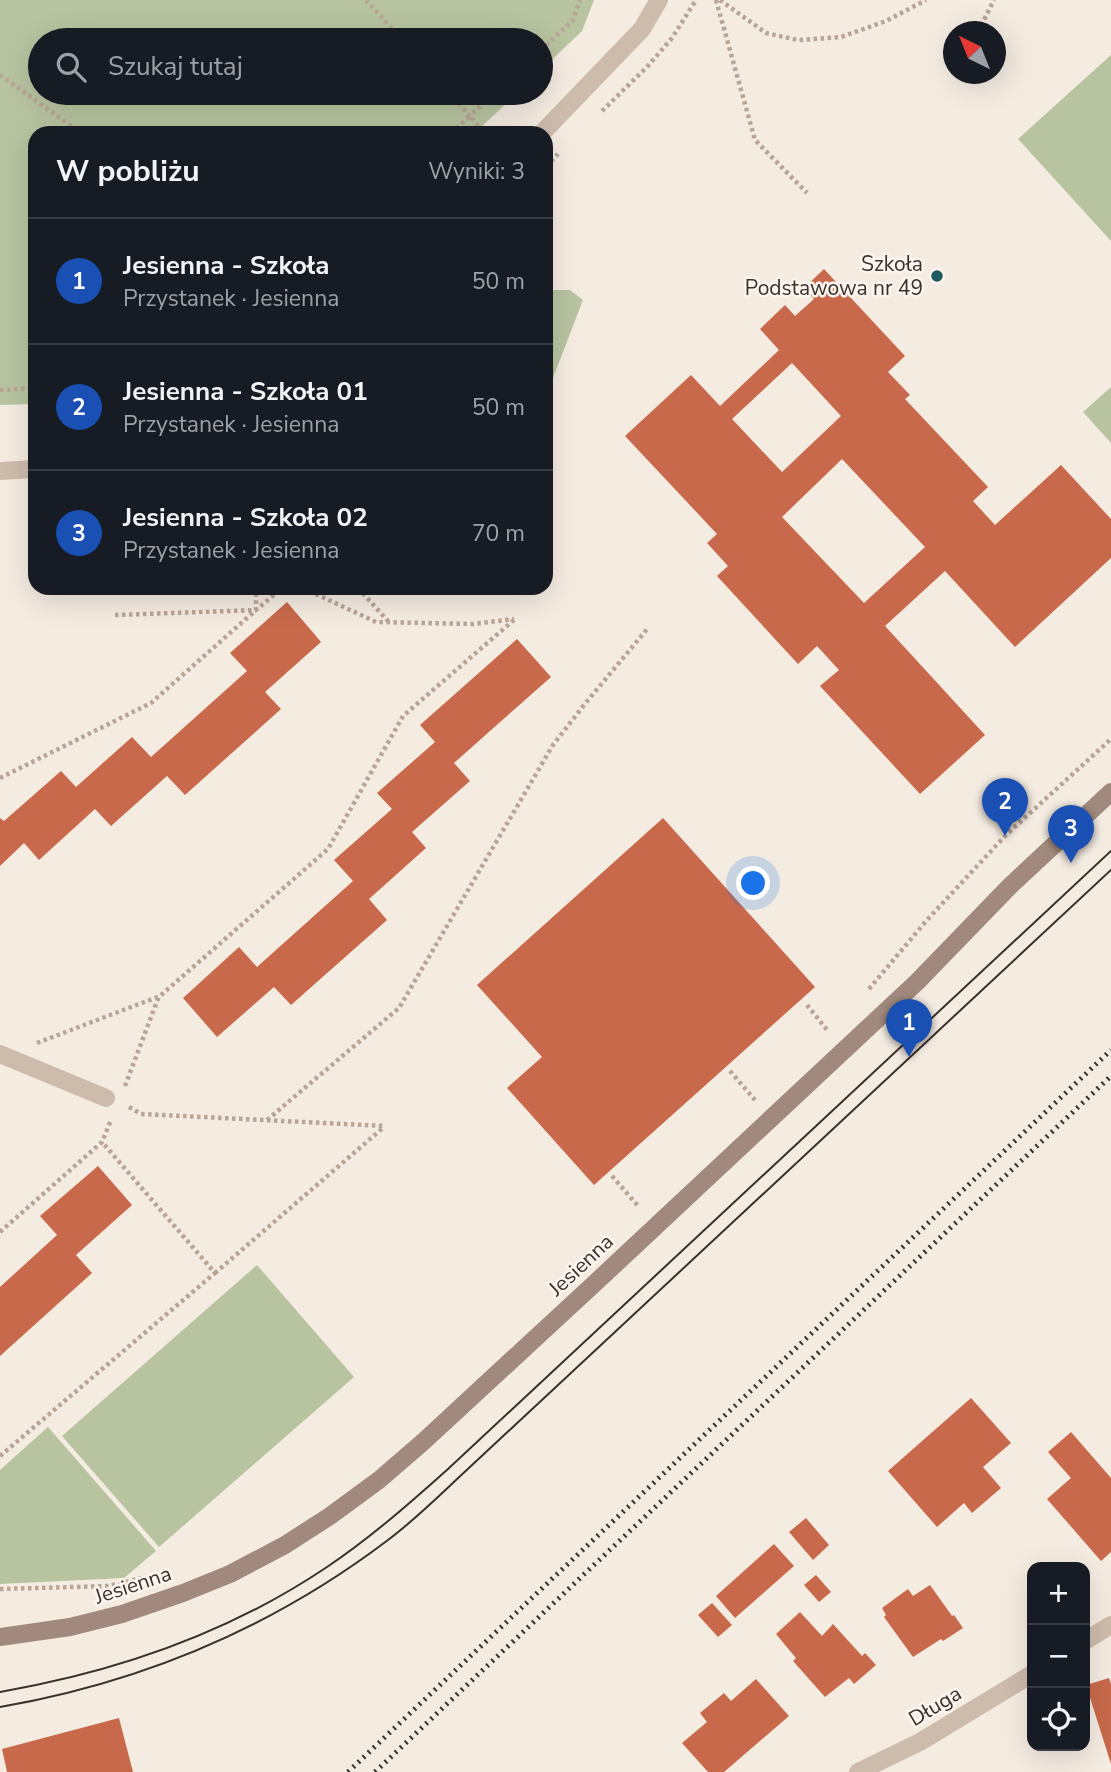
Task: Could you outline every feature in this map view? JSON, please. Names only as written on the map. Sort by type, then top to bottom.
[{"type":"street","points":[[549,126],[642,29],[659,0]]},
{"type":"street","points":[[0,471],[28,469]]},
{"type":"street","name":"Jesienna","points":[[0,1637],[70,1627],[122,1614],[230,1574],[285,1545],[379,1480],[554,1322],[918,982],[1010,886],[1111,792]]},
{"type":"street","points":[[0,1054],[114,1104]]},
{"type":"street","points":[[1090,1639],[1111,1625]]},
{"type":"street","name":"Długa","points":[[858,1772],[920,1742],[1027,1677]]},
{"type":"path","points":[[366,0],[391,28]]},
{"type":"path","points":[[553,39],[573,20],[580,0]]},
{"type":"path","points":[[718,0],[766,33],[798,40],[841,37],[886,21],[926,0]]},
{"type":"path","points":[[718,0],[755,140],[807,193]]},
{"type":"path","points":[[984,21],[994,0]]},
{"type":"path","points":[[0,75],[28,95]]},
{"type":"path","points":[[42,105],[71,126]]},
{"type":"path","points":[[460,105],[478,126]]},
{"type":"path","points":[[459,126],[482,105]]},
{"type":"path","points":[[0,390],[28,388]]},
{"type":"path","points":[[256,595],[256,610]]},
{"type":"path","points":[[0,778],[151,703],[274,595]]},
{"type":"path","points":[[30,1046],[160,996],[328,849],[404,716],[515,619],[473,624],[376,622],[318,595]]},
{"type":"path","points":[[364,595],[388,622]]},
{"type":"path","points":[[115,615],[256,610]]},
{"type":"path","points":[[267,1120],[400,1008],[553,745],[649,628]]},
{"type":"path","points":[[863,996],[927,920],[1005,836],[1111,739]]},
{"type":"path","points":[[124,1090],[160,996]]},
{"type":"path","points":[[807,1005],[831,1034]]},
{"type":"path","points":[[730,1071],[757,1102]]},
{"type":"path","points":[[0,1232],[102,1142],[114,1104],[141,1114],[385,1126],[0,1456]]},
{"type":"path","points":[[102,1142],[215,1273]]},
{"type":"path","points":[[612,1176],[640,1208],[631,1217]]},
{"type":"path","points":[[0,1589],[109,1586],[149,1576]]},
{"type":"green space","points":[[0,0],[594,0],[582,31],[553,59],[553,28],[28,28],[28,105],[504,105],[482,126],[28,126],[28,404],[0,405]]},
{"type":"green space","points":[[1111,55],[1111,241],[1018,139]]},
{"type":"green space","points":[[570,290],[583,300],[553,378],[553,292]]},
{"type":"green space","points":[[1111,387],[1111,443],[1083,412]]},
{"type":"green space","points":[[257,1265],[354,1377],[159,1547],[62,1436]]},
{"type":"green space","points":[[48,1427],[156,1551],[124,1578],[0,1584],[0,1470]]},
{"type":"building","points":[[824,269],[905,356],[888,372],[910,395],[905,399],[988,487],[973,501],[995,525],[1061,465],[1111,519],[1111,558],[1015,647],[945,571],[885,626],[985,735],[920,794],[820,686],[839,670],[817,646],[798,664],[717,576],[728,566],[707,543],[717,534],[625,436],[691,375],[720,406],[779,350],[760,329],[785,305],[795,316],[814,299],[804,288]],"holes":[[[792,363],[841,416],[782,472],[732,419]],[[842,459],[925,547],[864,603],[782,517]]]},
{"type":"building","points":[[287,602],[321,642],[265,692],[281,709],[185,795],[167,776],[111,826],[95,809],[39,860],[24,843],[0,866],[0,818],[4,821],[61,771],[76,787],[132,737],[151,757],[247,671],[230,653]]},
{"type":"building","points":[[517,639],[551,677],[454,763],[470,781],[412,832],[426,848],[369,899],[387,920],[291,1005],[274,987],[217,1037],[183,998],[239,947],[257,967],[353,881],[334,860],[392,809],[377,793],[435,742],[420,725]]},
{"type":"building","points":[[663,818],[815,987],[594,1185],[507,1088],[542,1057],[477,985]]},
{"type":"building","points":[[98,1166],[132,1205],[76,1255],[92,1273],[0,1356],[0,1287],[57,1235],[40,1216]]},
{"type":"building","points":[[971,1398],[1011,1443],[983,1467],[1001,1488],[972,1513],[964,1503],[937,1527],[888,1471]]},
{"type":"building","points":[[1071,1432],[1111,1478],[1111,1552],[1101,1561],[1047,1499],[1071,1478],[1048,1452]]},
{"type":"building","points":[[806,1518],[829,1545],[813,1560],[789,1532]]},
{"type":"building","points":[[774,1544],[794,1566],[735,1618],[716,1596]]},
{"type":"building","points":[[816,1575],[831,1592],[819,1602],[804,1585]]},
{"type":"building","points":[[930,1585],[963,1628],[913,1657],[884,1617],[886,1615],[882,1608],[908,1589],[913,1596]]},
{"type":"building","points":[[712,1603],[732,1625],[718,1637],[698,1615]]},
{"type":"building","points":[[800,1612],[822,1636],[833,1624],[862,1656],[865,1653],[876,1665],[854,1684],[849,1678],[825,1697],[793,1661],[796,1658],[776,1634]]},
{"type":"building","points":[[1109,1678],[1111,1684],[1111,1764],[1090,1698],[1090,1684]]},
{"type":"building","points":[[756,1679],[789,1716],[724,1772],[708,1772],[682,1743],[707,1722],[700,1713],[724,1693],[731,1701]]},
{"type":"building","points":[[119,1718],[133,1772],[7,1772],[2,1749]]},
{"type":"tram line","points":[[0,1692],[86,1673],[170,1647],[251,1612],[327,1567],[359,1544],[448,1469],[1111,851]]},
{"type":"tram line","points":[[0,1707],[105,1683],[204,1647],[299,1600],[388,1540],[1111,870]]},
{"type":"railway","points":[[348,1772],[1111,1050]]},
{"type":"railway","points":[[375,1772],[1111,1076]]},
{"type":"place","name":"Szkoła Podstawowa nr 49","points":[[937,276]]},
{"type":"place","name":"Jesienna - Szkoła 01","points":[[1005,836]]},
{"type":"place","name":"Jesienna - Szkoła 02","points":[[1071,863]]},
{"type":"place","name":"Jesienna - Szkoła","points":[[909,1057]]}]
